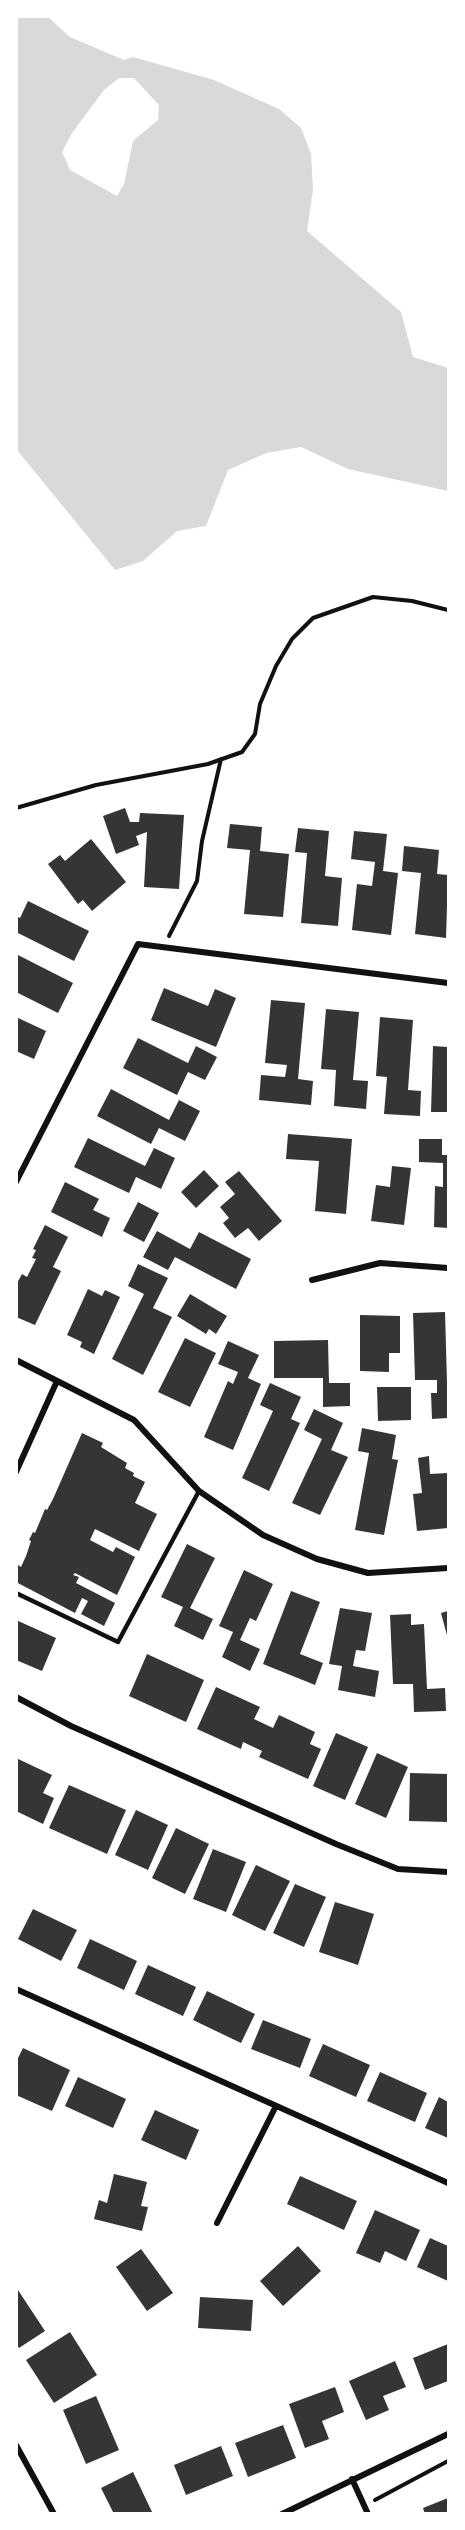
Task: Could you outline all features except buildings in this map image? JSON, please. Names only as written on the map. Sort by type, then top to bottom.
[{"type":"street","points":[[16,1182],[138,944],[448,983]]},
{"type":"street","points":[[312,1280],[380,1263],[448,1268]]},
{"type":"street","points":[[16,1360],[135,1420],[199,1491],[263,1535],[317,1559],[368,1573],[448,1568]]},
{"type":"street","points":[[16,1472],[57,1380]]},
{"type":"street","points":[[16,1697],[71,1726],[367,1857],[398,1869],[448,1872]]},
{"type":"street","points":[[16,1989],[448,2183]]},
{"type":"street","points":[[217,2223],[276,2106]]},
{"type":"street","points":[[282,2514],[448,2434]]},
{"type":"street","points":[[16,2445],[54,2514]]},
{"type":"street","points":[[352,2479],[368,2514]]},
{"type":"lane","points":[[16,1593],[118,1642],[199,1491]]},
{"type":"path","points":[[16,808],[96,785],[221,759],[242,752],[255,734],[260,704],[276,666],[292,639],[313,618],[374,597],[412,601],[448,610]]},
{"type":"path","points":[[163,947],[197,881],[202,841],[221,759]]},
{"type":"path","points":[[381,2497],[448,2461]]},
{"type":"shaded area","points":[[16,17],[48,17],[70,37],[124,60],[133,57],[214,80],[279,109],[301,128],[311,154],[313,190],[307,231],[401,312],[413,357],[448,368],[448,491],[348,469],[301,447],[266,453],[228,470],[206,526],[177,531],[143,561],[115,570],[17,450]],"holes":[[[119,78],[134,78],[159,105],[158,120],[133,141],[124,184],[117,196],[70,170],[62,152],[72,133],[104,90]]]}]
